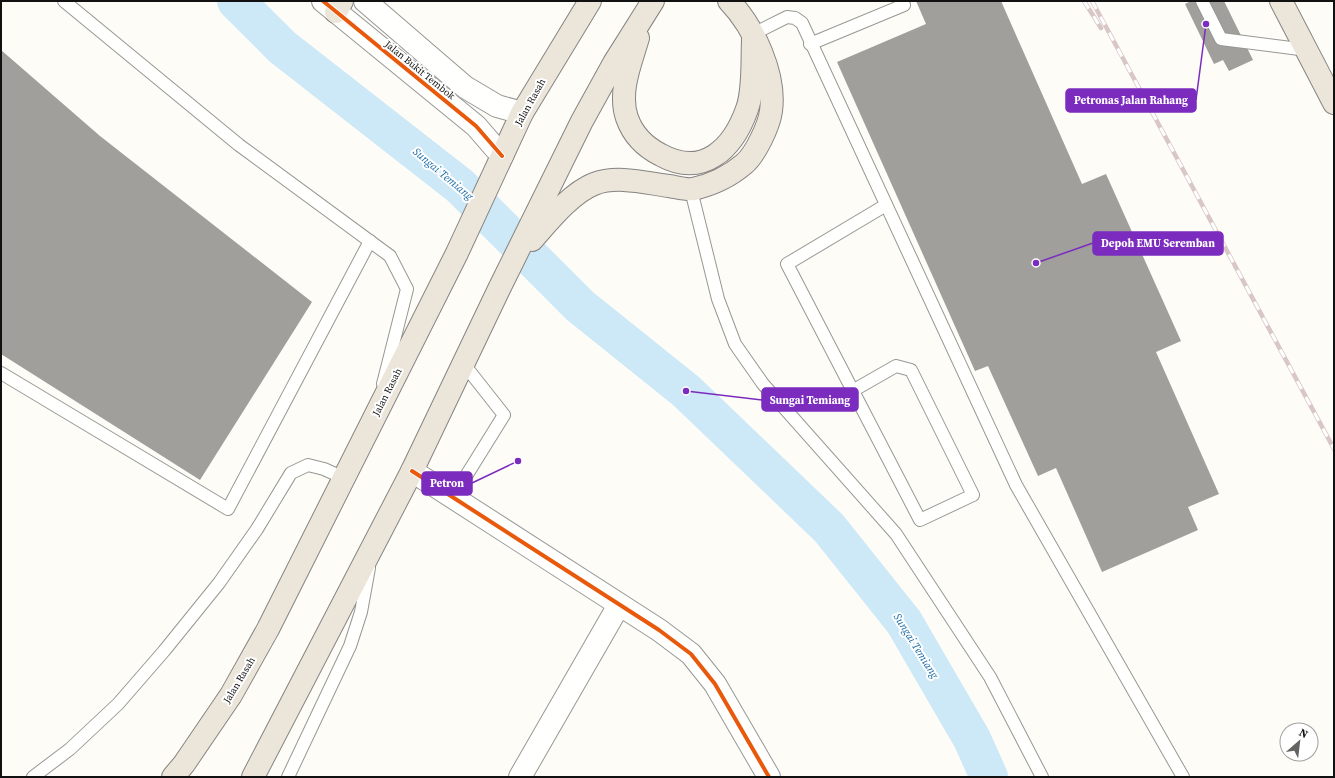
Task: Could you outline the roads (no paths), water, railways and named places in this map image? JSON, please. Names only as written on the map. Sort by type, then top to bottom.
[{"type":"highway","name":"Jalan Rasah","points":[[173,777],[184,764],[231,695],[268,629],[457,253],[522,113],[590,1]]},
{"type":"highway","points":[[541,221],[594,184],[617,180],[691,190],[714,183],[745,164],[764,136],[771,111],[771,86],[766,62],[753,34],[729,1]]},
{"type":"highway","points":[[1281,1],[1307,50],[1328,77],[1334,103]]},
{"type":"highway","points":[[650,6],[626,76],[625,94],[627,117],[634,134],[649,149],[669,160],[687,165],[708,160],[726,148],[739,129],[748,108],[753,34]]},
{"type":"highway","points":[[253,777],[412,471],[512,262],[541,221],[603,82],[650,6]]},
{"type":"street","name":"Jalan Bukit Tembok","points":[[365,1],[465,87],[497,106],[522,113]]},
{"type":"street","name":"Jalan Bukit Tembok","points":[[334,5],[476,126],[502,156]]},
{"type":"street","points":[[412,471],[659,630],[691,654],[715,684],[769,777]]},
{"type":"street","points":[[520,777],[619,605]]},
{"type":"lane","points":[[64,1],[239,145],[390,256],[407,289],[374,419]]},
{"type":"lane","points":[[1202,1],[1221,39],[1307,50]]},
{"type":"lane","points":[[810,44],[904,5]]},
{"type":"lane","points":[[753,34],[787,17],[795,18],[802,23],[810,44],[1016,486],[1183,777]]},
{"type":"lane","points":[[691,190],[718,299],[735,344],[763,384],[896,534],[990,676],[1042,777]]},
{"type":"lane","points":[[854,390],[896,366],[911,370],[973,495],[920,520],[854,390],[787,264],[886,205]]},
{"type":"lane","points":[[1,372],[228,509],[370,241]]},
{"type":"lane","points":[[454,497],[504,415],[463,363]]},
{"type":"lane","points":[[33,777],[70,750],[118,704],[164,651],[219,583],[257,529],[291,473],[308,465],[324,469],[344,478]]},
{"type":"lane","points":[[288,777],[350,646],[361,612],[372,549]]},
{"type":"waterway","name":"Sungai Temiang","points":[[236,1],[282,47],[460,186],[580,306],[686,391],[829,528],[904,622],[972,739],[989,777]]},
{"type":"railway","points":[[1084,1],[1101,28]]},
{"type":"railway","points":[[1092,1],[1334,449]]},
{"type":"place","name":"Petronas Jalan Rahang","points":[[1206,24]]},
{"type":"place","name":"Depoh EMU Seremban","points":[[1036,263]]},
{"type":"place","name":"Sungai Temiang","points":[[686,391]]},
{"type":"place","name":"Petron","points":[[518,461]]}]
